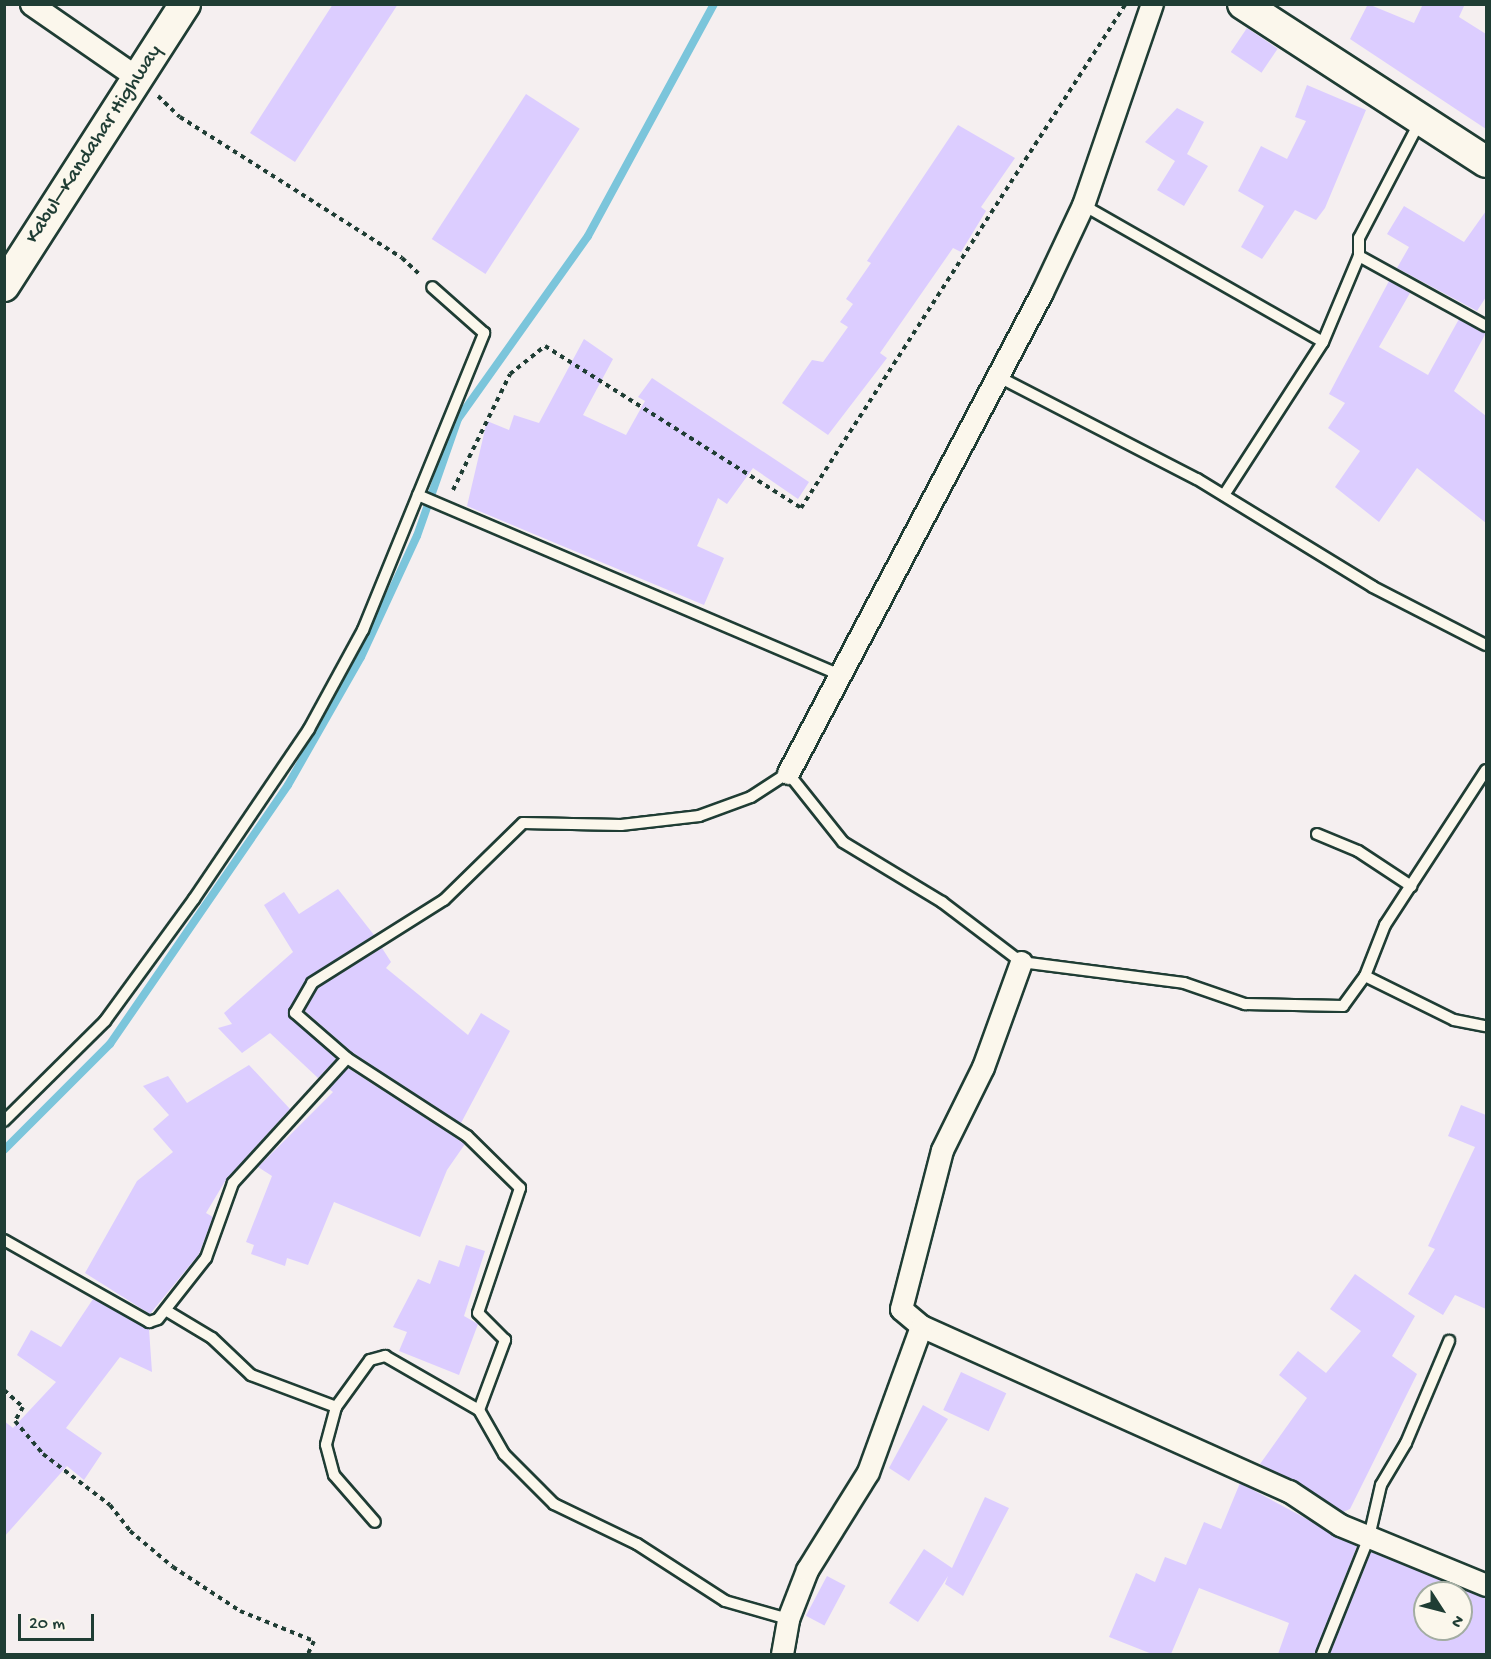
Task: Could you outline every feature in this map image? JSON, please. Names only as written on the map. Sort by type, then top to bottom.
[{"type":"main road","name":"Kabul–Kandahar Highway","points":[[4,286],[185,4]]},
{"type":"main road","points":[[1243,4],[1486,162]]},
{"type":"street","points":[[31,4],[138,78]]},
{"type":"street","points":[[788,773],[1001,378],[1083,205],[1152,4]]},
{"type":"street","points":[[1021,962],[983,1067],[942,1150],[901,1309],[921,1326],[1278,1486],[1369,1537],[1486,1585]]},
{"type":"street","points":[[782,1654],[788,1619],[807,1570],[868,1472],[921,1326]]},
{"type":"lane","points":[[1224,495],[1323,342],[1359,256],[1359,238],[1421,120]]},
{"type":"lane","points":[[1083,205],[1323,342]]},
{"type":"lane","points":[[1359,256],[1486,326]]},
{"type":"lane","points":[[4,1121],[105,1021],[309,729],[363,630],[484,333],[432,287]]},
{"type":"lane","points":[[1001,378],[1224,495],[1373,587],[1486,645]]},
{"type":"lane","points":[[418,495],[841,675]]},
{"type":"lane","points":[[479,1410],[505,1340],[478,1313],[520,1188],[467,1136],[347,1058],[295,1013],[302,994],[444,900],[523,823],[621,825],[699,816],[751,797],[788,773],[843,842],[942,902],[1021,962],[1184,983],[1245,1004],[1343,1006],[1365,976],[1385,925],[1486,770]]},
{"type":"lane","points":[[1317,834],[1358,851],[1411,886]]},
{"type":"lane","points":[[1365,976],[1454,1020],[1486,1026]]},
{"type":"lane","points":[[4,1240],[149,1322],[167,1311],[206,1258],[233,1183],[347,1058]]},
{"type":"lane","points":[[167,1311],[212,1338],[251,1375],[336,1407]]},
{"type":"lane","points":[[1322,1654],[1369,1537],[1381,1485],[1406,1443],[1449,1341]]},
{"type":"lane","points":[[375,1522],[334,1476],[326,1445],[336,1407],[376,1354],[479,1410],[504,1454],[554,1504],[637,1544],[725,1601],[788,1619]]},
{"type":"path","points":[[442,507],[510,374],[545,346],[801,508],[1125,4]]},
{"type":"path","points":[[138,78],[180,117],[402,258],[432,287]]},
{"type":"path","points":[[4,1390],[23,1407],[15,1421],[43,1454],[110,1505],[130,1531],[173,1567],[240,1611],[314,1641],[308,1654]]},
{"type":"building","points":[[333,4],[398,4],[295,162],[250,133]]},
{"type":"building","points":[[1368,4],[1414,23],[1423,4],[1465,4],[1459,17],[1486,34],[1486,129],[1350,39]]},
{"type":"building","points":[[1247,28],[1278,49],[1261,73],[1231,52]]},
{"type":"building","points":[[1307,85],[1366,110],[1325,208],[1316,220],[1295,210],[1262,259],[1241,247],[1264,206],[1238,191],[1261,146],[1287,159],[1306,121],[1295,117]]},
{"type":"building","points":[[526,94],[580,129],[485,274],[432,239]]},
{"type":"building","points":[[1177,108],[1204,122],[1187,154],[1208,166],[1184,206],[1157,190],[1175,161],[1145,142]]},
{"type":"building","points":[[958,125],[1015,158],[981,207],[986,211],[961,252],[953,248],[880,353],[887,358],[828,435],[782,403],[812,360],[823,362],[848,327],[840,322],[853,304],[846,299],[871,263],[867,261]]},
{"type":"building","points":[[1404,206],[1464,242],[1486,211],[1486,297],[1477,311],[1397,268],[1409,247],[1387,234]]},
{"type":"building","points":[[1389,281],[1410,293],[1379,347],[1428,375],[1459,319],[1486,333],[1454,391],[1486,416],[1486,523],[1417,468],[1379,522],[1335,487],[1360,451],[1328,428],[1345,403],[1329,394]]},
{"type":"building","points":[[584,339],[613,359],[583,415],[626,435],[645,401],[638,397],[652,378],[809,482],[798,499],[753,468],[727,504],[718,498],[697,546],[724,558],[704,605],[467,506],[487,421],[509,430],[514,415],[539,423]]},
{"type":"building","points":[[338,889],[374,935],[308,977],[288,1013],[336,1059],[318,1078],[270,1033],[242,1053],[218,1028],[232,1024],[224,1013],[293,952],[264,905],[284,892],[299,914]]},
{"type":"building","points":[[382,948],[391,962],[386,968],[468,1035],[481,1013],[510,1031],[461,1123],[352,1052],[305,1011],[318,988]]},
{"type":"building","points":[[249,1065],[290,1109],[227,1178],[206,1213],[213,1217],[199,1254],[150,1314],[85,1273],[137,1181],[173,1152],[153,1129],[169,1115],[143,1086],[168,1076],[187,1103]]},
{"type":"building","points":[[348,1068],[465,1144],[447,1170],[420,1237],[334,1202],[308,1265],[287,1258],[285,1266],[251,1254],[254,1245],[246,1242],[272,1176],[258,1167],[333,1092],[329,1089]]},
{"type":"building","points":[[1461,1105],[1486,1115],[1486,1309],[1455,1295],[1443,1315],[1408,1294],[1435,1249],[1428,1246],[1475,1147],[1448,1136]]},
{"type":"building","points":[[466,1245],[485,1251],[464,1316],[478,1324],[459,1375],[399,1351],[407,1332],[393,1327],[418,1279],[430,1284],[439,1260],[459,1267]]},
{"type":"building","points":[[1355,1274],[1415,1316],[1392,1356],[1417,1374],[1350,1509],[1343,1512],[1260,1464],[1307,1398],[1279,1375],[1298,1351],[1326,1373],[1361,1331],[1330,1309]]},
{"type":"building","points":[[93,1299],[149,1329],[152,1372],[120,1357],[66,1428],[102,1453],[84,1480],[67,1466],[4,1537],[4,1421],[13,1428],[56,1382],[17,1355],[31,1330],[61,1347]]},
{"type":"building","points":[[961,1372],[1006,1393],[989,1431],[943,1410]]},
{"type":"building","points":[[923,1405],[948,1419],[909,1481],[889,1468]]},
{"type":"building","points":[[1240,1483],[1357,1546],[1315,1654],[1278,1654],[1289,1623],[1199,1588],[1171,1654],[1152,1654],[1109,1637],[1136,1573],[1155,1582],[1165,1557],[1186,1565],[1204,1522],[1221,1529]]},
{"type":"building","points":[[985,1497],[1009,1508],[963,1596],[945,1584],[948,1576],[918,1622],[889,1603],[924,1549],[952,1568]]},
{"type":"building","points":[[1371,1552],[1444,1581],[1413,1581],[1413,1641],[1473,1641],[1473,1593],[1486,1598],[1486,1654],[1330,1654]]},
{"type":"building","points":[[827,1576],[846,1586],[824,1626],[806,1616]]},
{"type":"waterway","points":[[4,1150],[110,1044],[288,785],[361,657],[417,536],[458,419],[588,236],[714,4]]}]
